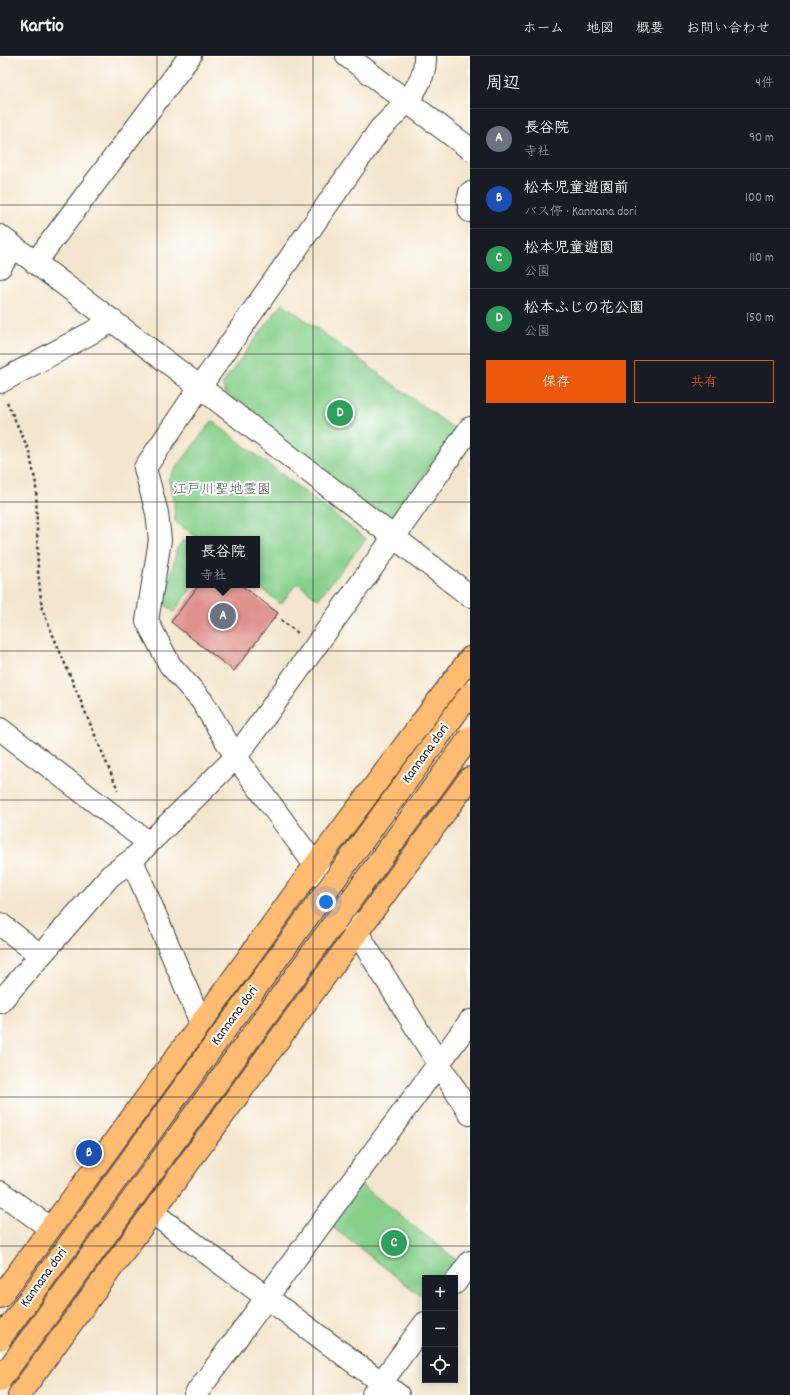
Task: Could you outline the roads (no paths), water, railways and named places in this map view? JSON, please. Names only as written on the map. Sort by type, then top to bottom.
[{"type":"main road","points":[[0,1297],[202,1024],[315,865],[470,658]]},
{"type":"main road","name":"Kannana dori","points":[[0,1339],[470,694]]},
{"type":"main road","name":"Kannana dori","points":[[0,1380],[470,737]]},
{"type":"main road","points":[[19,1395],[470,778]]},
{"type":"street","points":[[35,263],[190,56]]},
{"type":"street","points":[[346,56],[470,149]]},
{"type":"street","points":[[425,56],[423,72],[416,88],[406,102],[380,129],[145,468],[157,513],[160,540],[147,621],[170,665],[202,701],[236,757],[315,865],[470,1114]]},
{"type":"street","points":[[470,193],[468,201],[470,211]]},
{"type":"street","points":[[0,267],[7,241],[200,387],[470,596]]},
{"type":"street","points":[[3,391],[113,321]]},
{"type":"street","points":[[0,1002],[7,980],[40,955],[110,876],[132,860],[236,757],[394,537],[470,428]]},
{"type":"street","points":[[0,730],[149,843]]},
{"type":"street","points":[[132,860],[202,1024]]},
{"type":"street","points":[[0,924],[40,955]]},
{"type":"street","points":[[196,1395],[470,1021]]},
{"type":"street","points":[[0,1192],[50,1228]]},
{"type":"street","points":[[152,1214],[266,1298],[376,1389],[398,1395]]},
{"type":"street","points":[[458,1279],[470,1262]]},
{"type":"street","points":[[376,1389],[422,1327]]},
{"type":"place","name":"松本ふじの花公園","points":[[340,413]]},
{"type":"place","name":"長谷院","points":[[223,616]]},
{"type":"place","name":"松本児童遊園前","points":[[89,1153]]},
{"type":"place","name":"松本児童遊園","points":[[394,1243]]},
{"type":"park label","name":"江戸川聖地霊園","points":[[222,490]]}]
